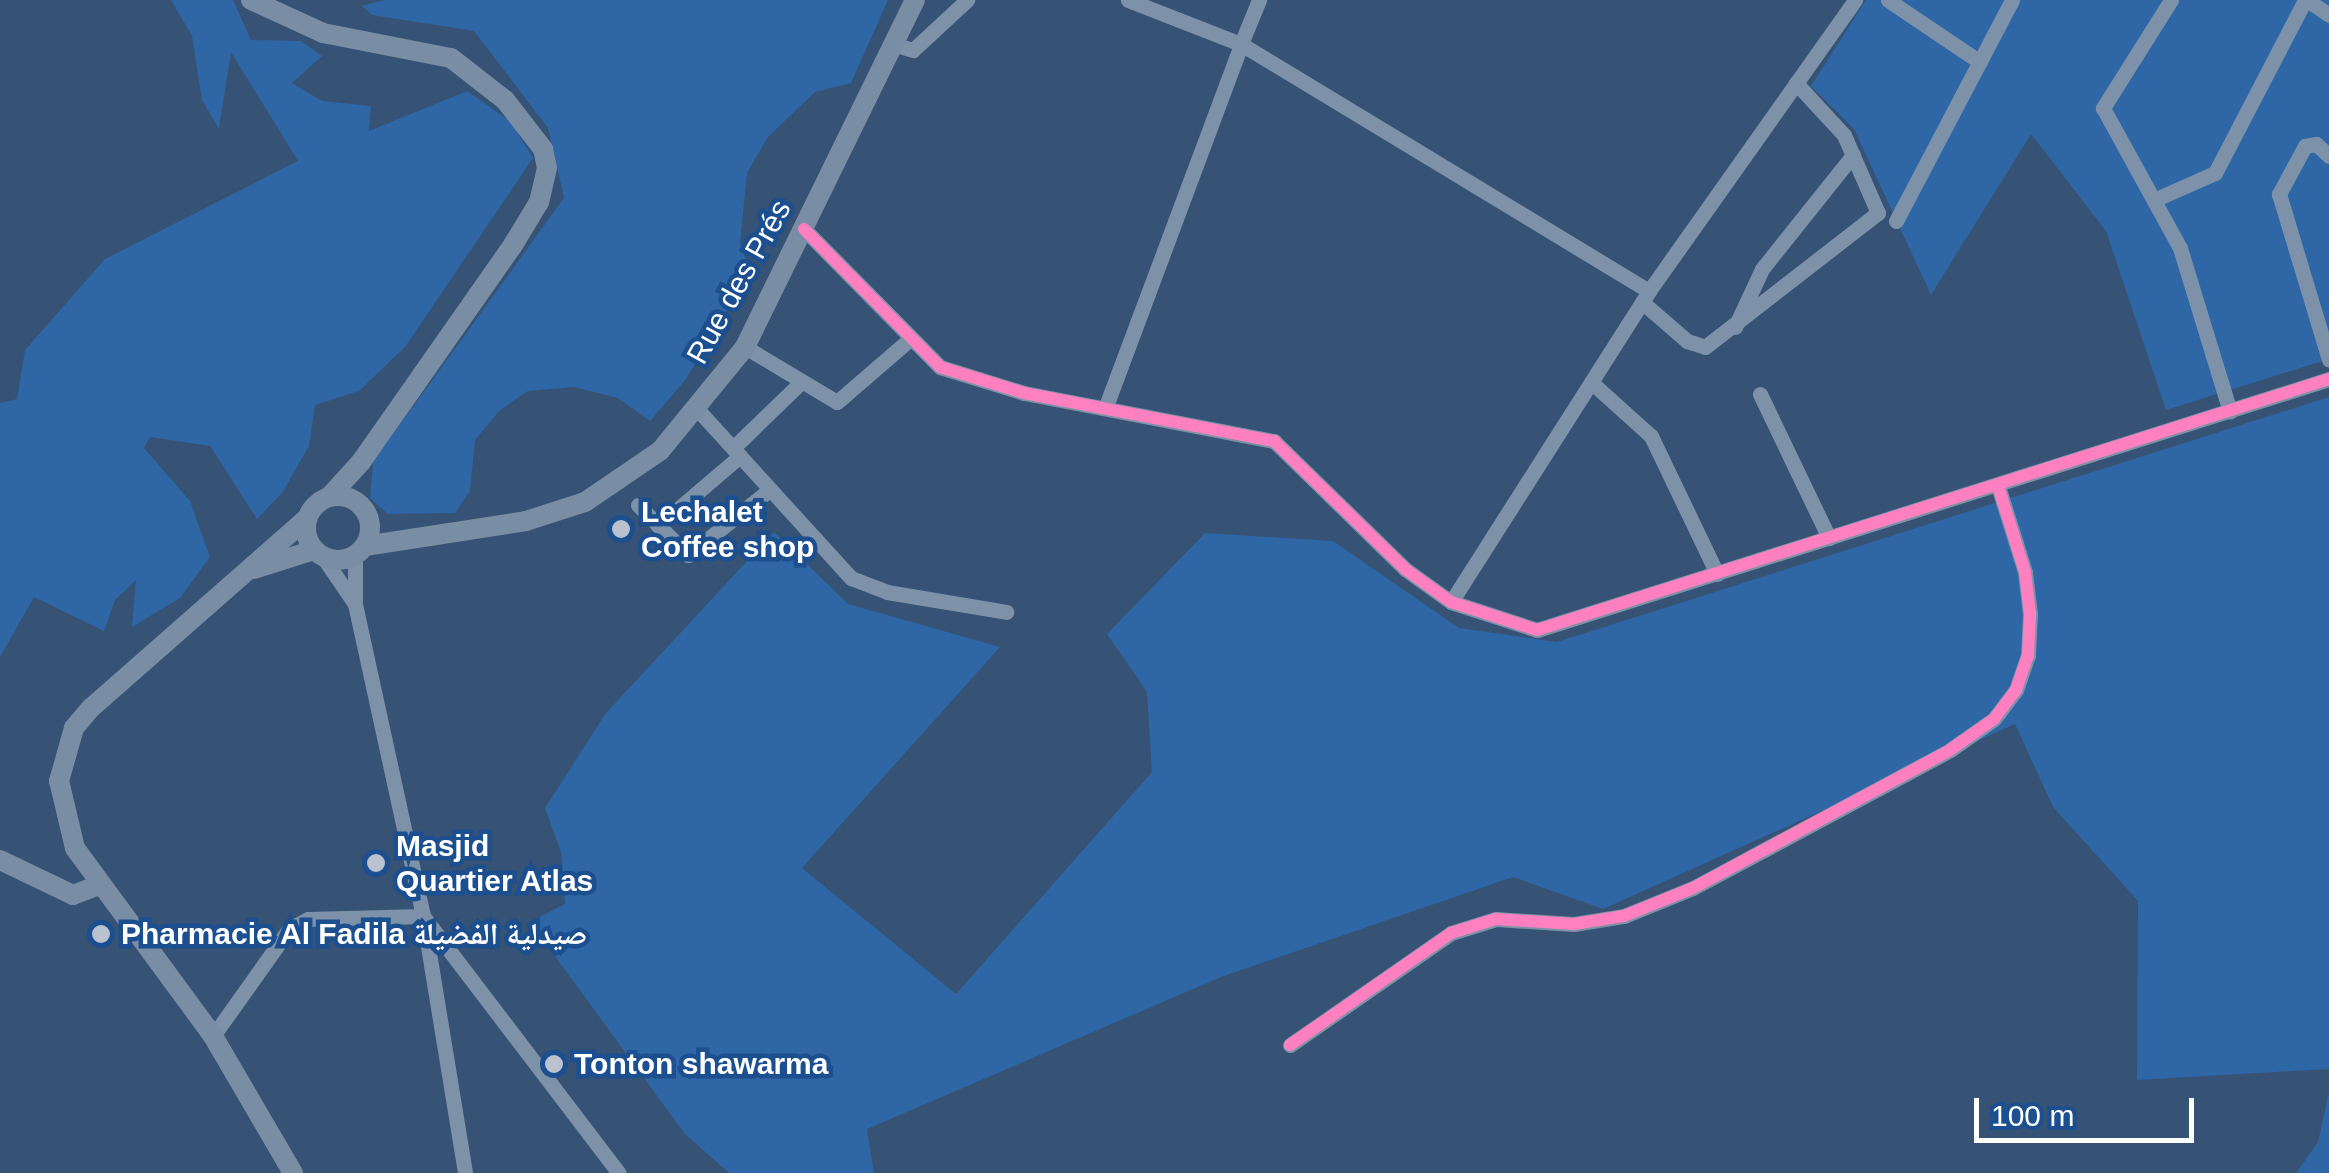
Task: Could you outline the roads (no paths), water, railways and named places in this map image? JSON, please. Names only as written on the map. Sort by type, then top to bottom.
[{"type":"street","points":[[251,0],[323,33],[451,58],[506,100],[543,149],[547,168],[539,202],[513,245],[361,462],[306,519],[74,728],[61,762],[59,801],[74,848],[97,886],[213,1036],[295,1169]]},
{"type":"street","name":"Rue des Prés","points":[[360,551],[417,535],[526,521],[585,502],[637,469],[698,411],[745,347],[915,0]]},
{"type":"street","points":[[893,44],[913,50],[967,0]]},
{"type":"street","points":[[1128,0],[1241,44],[1645,297],[1696,346],[1735,327],[1878,214],[1844,135],[1796,82]]},
{"type":"street","points":[[1106,406],[1259,0]]},
{"type":"street","points":[[1451,602],[1645,297],[1854,0]]},
{"type":"street","points":[[1888,0],[1980,62]]},
{"type":"street","points":[[1896,222],[2012,0]]},
{"type":"street","points":[[2171,0],[2103,108],[2156,199],[2201,306],[2230,412]]},
{"type":"street","points":[[2156,199],[2214,173],[2306,0],[2329,15]]},
{"type":"street","points":[[2329,156],[2316,144],[2305,146],[2279,190],[2329,360]]},
{"type":"street","points":[[1735,327],[1762,269],[1853,155]]},
{"type":"street","points":[[804,229],[940,368],[970,379],[1274,441],[1315,474],[1405,569],[1451,602],[1537,630],[2329,380]]},
{"type":"street","points":[[745,347],[836,402],[910,339]]},
{"type":"street","points":[[1591,382],[1651,436],[1717,574]]},
{"type":"street","points":[[658,526],[736,452],[800,383]]},
{"type":"street","points":[[1760,394],[1829,538]]},
{"type":"street","points":[[698,411],[850,578],[887,592],[1006,612]]},
{"type":"street","points":[[361,462],[365,513],[354,604],[424,916],[465,1173]]},
{"type":"street","points":[[1290,1045],[1450,933],[1496,920],[1574,924],[1624,916],[1693,888],[1950,750],[1994,720],[2016,690],[2028,656],[2030,614],[2025,572],[1998,486]]},
{"type":"street","points":[[638,505],[691,554],[769,490]]},
{"type":"street","points":[[330,496],[365,513]]},
{"type":"street","name":"Rue des Prés","points":[[365,513],[417,535]]},
{"type":"street","points":[[306,519],[318,554],[354,604]]},
{"type":"street","points":[[248,571],[318,554],[360,551]]},
{"type":"street","points":[[0,860],[72,896],[97,886]]},
{"type":"street","points":[[213,1036],[288,929],[308,919],[424,916]]},
{"type":"street","points":[[424,916],[619,1173]]},
{"type":"place","name":"Lechalet Coffee shop","points":[[621,529]]},
{"type":"place","name":"Masjid Quartier Atlas","points":[[376,863]]},
{"type":"place","name":"Pharmacie Al Fadila صيدلية الفضيلة","points":[[101,934]]},
{"type":"place","name":"Tonton shawarma","points":[[554,1064]]}]
